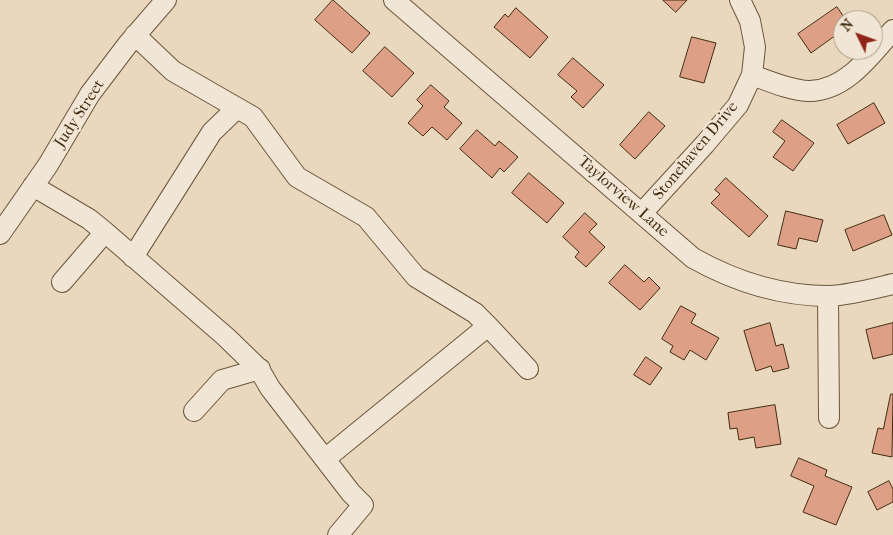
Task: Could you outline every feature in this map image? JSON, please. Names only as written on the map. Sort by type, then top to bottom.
[{"type":"street","name":"Judy Street","points":[[0,234],[33,186],[90,94],[135,35],[166,0]]},
{"type":"street","name":"Taylorview Lane","points":[[394,0],[693,258],[717,271],[774,290],[828,296],[893,284]]},
{"type":"street","name":"Stonehaven Drive","points":[[642,213],[738,105],[752,75],[755,47],[750,22],[740,0]]},
{"type":"street","points":[[752,75],[791,88],[808,91],[824,89],[847,79],[893,30]]},
{"type":"street","points":[[135,35],[173,71],[253,117],[297,176],[366,217],[416,276],[475,312],[528,369]]},
{"type":"street","points":[[133,257],[212,132],[237,108]]},
{"type":"street","points":[[33,186],[89,219],[226,337],[260,369],[270,388],[351,493],[363,505],[338,535]]},
{"type":"street","points":[[62,282],[105,232]]},
{"type":"street","points":[[828,296],[829,418]]},
{"type":"street","points":[[325,459],[488,326]]},
{"type":"street","points":[[194,411],[222,380],[260,369]]},
{"type":"building","points":[[333,0],[370,33],[352,53],[315,20]]},
{"type":"building","points":[[663,0],[687,0],[676,12]]},
{"type":"building","points":[[837,7],[839,10],[833,10],[833,37],[811,53],[798,34]]},
{"type":"building","points":[[516,8],[548,37],[530,58],[494,27],[505,14],[508,17]]},
{"type":"building","points":[[692,37],[716,43],[704,83],[680,77]]},
{"type":"building","points":[[385,47],[414,73],[392,97],[363,71]]},
{"type":"building","points":[[573,58],[604,85],[583,108],[571,97],[577,91],[558,75]]},
{"type":"building","points":[[431,85],[449,101],[444,107],[462,123],[447,140],[432,127],[423,136],[408,123],[423,106],[417,100]]},
{"type":"building","points":[[874,103],[885,123],[848,144],[837,125]]},
{"type":"building","points":[[649,112],[665,126],[635,159],[620,145]]},
{"type":"building","points":[[782,120],[814,143],[793,171],[773,157],[785,141],[773,132]]},
{"type":"building","points":[[477,130],[495,146],[499,141],[518,157],[504,172],[500,168],[492,178],[460,149]]},
{"type":"building","points":[[529,173],[564,203],[547,223],[512,193]]},
{"type":"building","points":[[726,178],[768,216],[749,237],[711,203],[720,194],[715,190]]},
{"type":"building","points":[[786,211],[823,220],[817,242],[799,238],[796,249],[778,245]]},
{"type":"building","points":[[585,213],[597,224],[589,232],[605,247],[586,267],[575,257],[579,252],[563,237]]},
{"type":"building","points":[[884,215],[892,235],[853,251],[845,230]]},
{"type":"building","points":[[625,265],[644,282],[649,277],[660,288],[640,310],[609,283]]},
{"type":"building","points":[[681,306],[696,314],[691,323],[719,338],[706,360],[690,350],[684,360],[670,352],[673,346],[662,339]]},
{"type":"building","points":[[770,323],[776,346],[783,344],[789,368],[773,372],[771,366],[756,371],[744,331]]},
{"type":"building","points":[[893,323],[893,354],[873,359],[866,330]]},
{"type":"building","points":[[646,357],[662,368],[650,385],[634,375]]},
{"type":"building","points":[[891,394],[893,394],[892,457],[872,453],[878,428],[883,429]]},
{"type":"building","points":[[775,405],[781,444],[756,448],[754,437],[739,440],[737,428],[730,429],[728,413]]},
{"type":"building","points":[[799,458],[827,470],[825,476],[852,487],[836,525],[803,512],[814,486],[791,476]]},
{"type":"building","points":[[889,481],[893,489],[893,502],[877,510],[868,492]]}]
